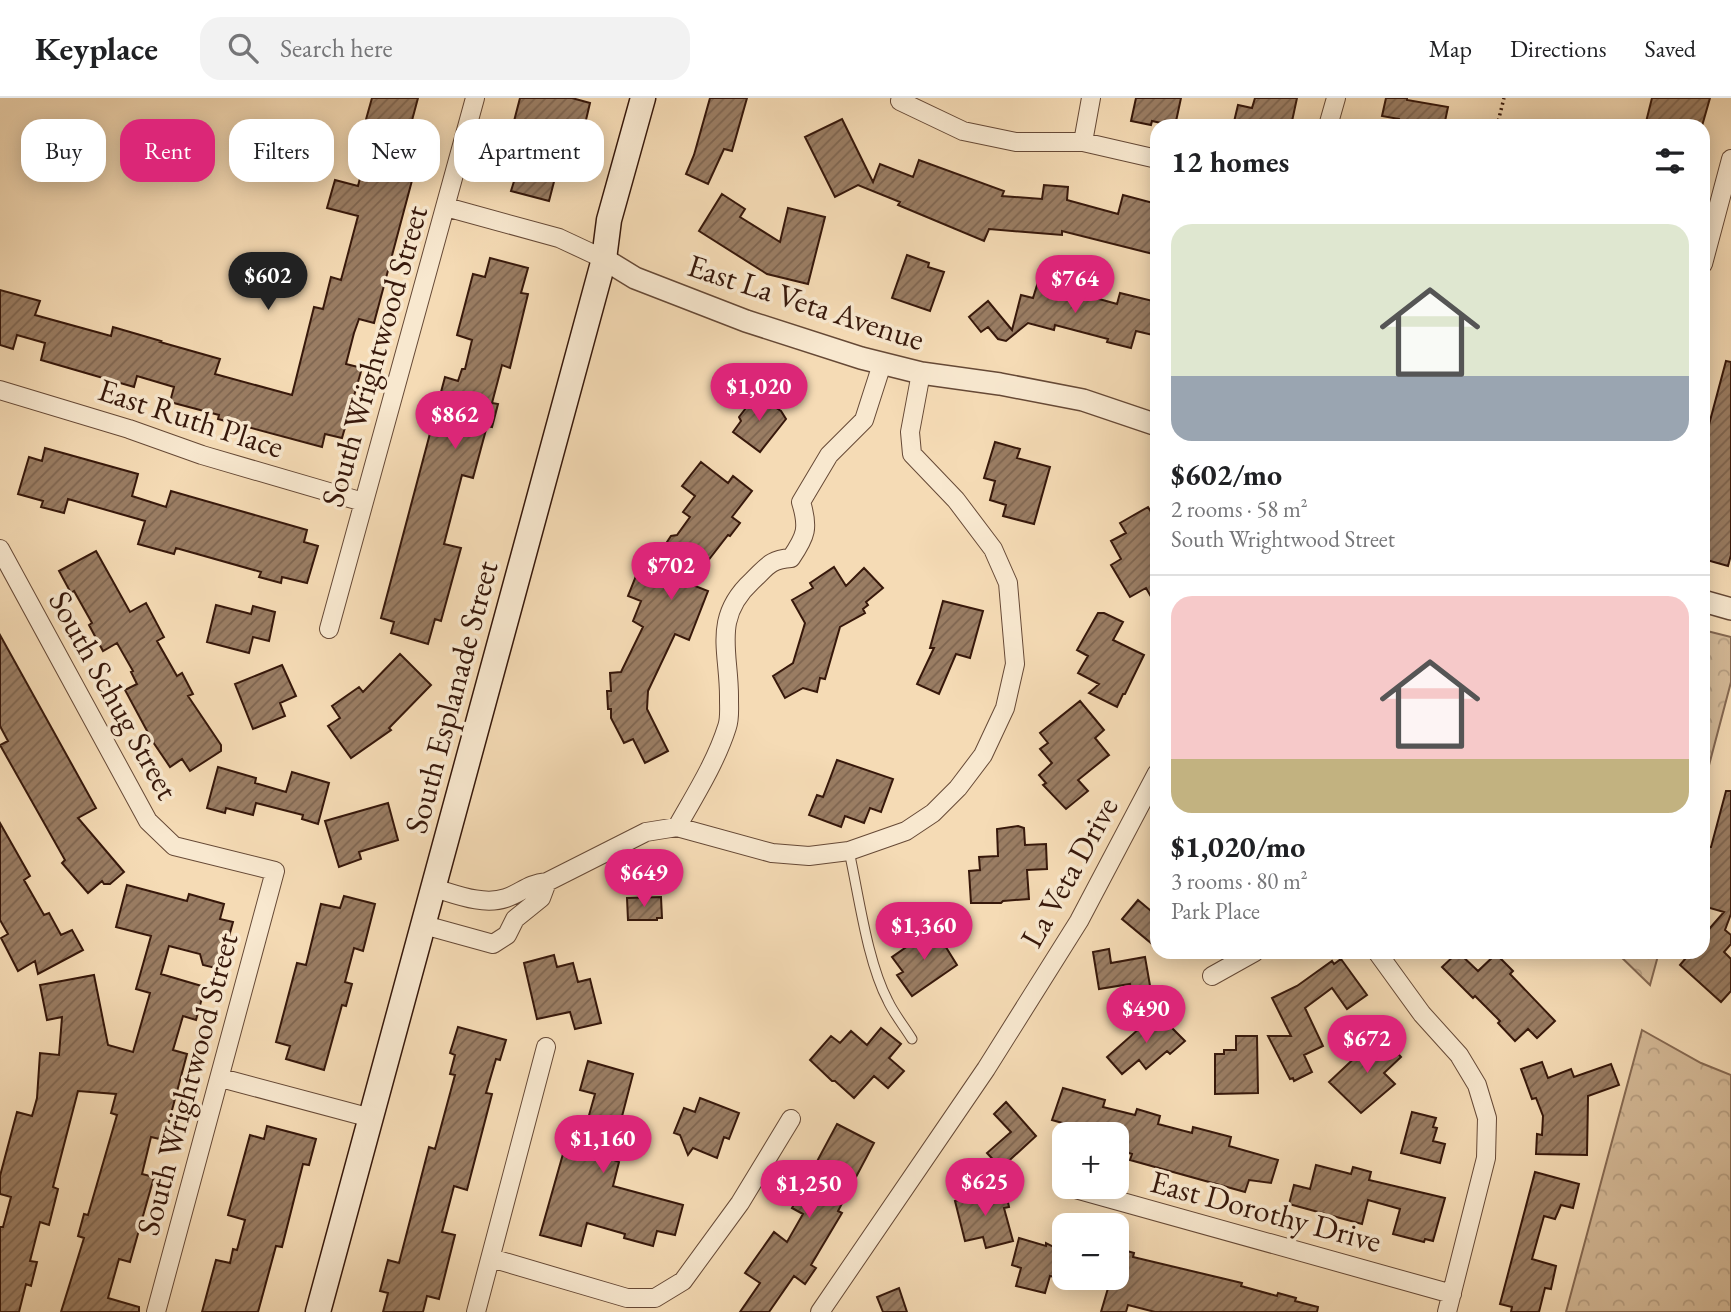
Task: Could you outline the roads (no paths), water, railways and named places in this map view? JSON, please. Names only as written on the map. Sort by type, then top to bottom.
[{"type":"main road","name":"South Esplanade Street","points":[[318,1312],[604,260],[609,220],[643,98]]},
{"type":"street","name":"South Wrightwood Street","points":[[329,629],[475,98]]},
{"type":"street","points":[[1083,142],[1091,98]]},
{"type":"street","points":[[1330,119],[1336,98]]},
{"type":"street","points":[[900,101],[963,131],[1016,142],[1083,142],[1150,157]]},
{"type":"street","points":[[1710,238],[1731,159]]},
{"type":"street","name":"East La Veta Avenue","points":[[446,207],[559,238],[635,278],[746,321],[882,364],[1083,400],[1150,423]]},
{"type":"street","points":[[677,827],[711,765],[728,724],[730,680],[724,634],[732,608],[741,591],[774,560],[791,558],[803,540],[807,522],[801,502],[829,454],[864,420],[882,364]]},
{"type":"street","points":[[434,888],[468,898],[488,901],[502,899],[532,884],[547,882],[646,832],[677,827],[772,853],[809,856],[849,851],[905,831],[933,813],[958,788],[983,755],[1005,708],[1015,664],[1008,583],[993,549],[956,500],[912,454],[909,432],[921,373]]},
{"type":"street","name":"East Ruth Place","points":[[0,390],[129,429],[202,455],[363,502]]},
{"type":"street","name":"South Schug Street","points":[[0,549],[148,821],[174,846],[275,871]]},
{"type":"street","points":[[1710,603],[1731,609]]},
{"type":"street","name":"La Veta Drive","points":[[820,1312],[986,1069],[1079,921],[1150,786]]},
{"type":"street","name":"South Wrightwood Street","points":[[156,1312],[275,871]]},
{"type":"street","points":[[424,925],[493,944],[507,935],[513,921],[541,898],[547,882]]},
{"type":"street","points":[[1212,976],[1242,959]]},
{"type":"street","points":[[1382,959],[1422,1014],[1459,1055],[1477,1085],[1487,1118],[1486,1158],[1447,1312]]},
{"type":"street","points":[[476,1312],[546,1047]]},
{"type":"street","points":[[221,1078],[371,1118]]},
{"type":"street","points":[[491,1258],[626,1298],[655,1298],[683,1281],[740,1203],[791,1119]]},
{"type":"street","name":"East Dorothy Drive","points":[[1111,1199],[1451,1294]]},
{"type":"lane","points":[[849,851],[865,929],[879,979],[888,1001],[912,1039]]},
{"type":"lane","points":[[502,899],[513,921]]}]
